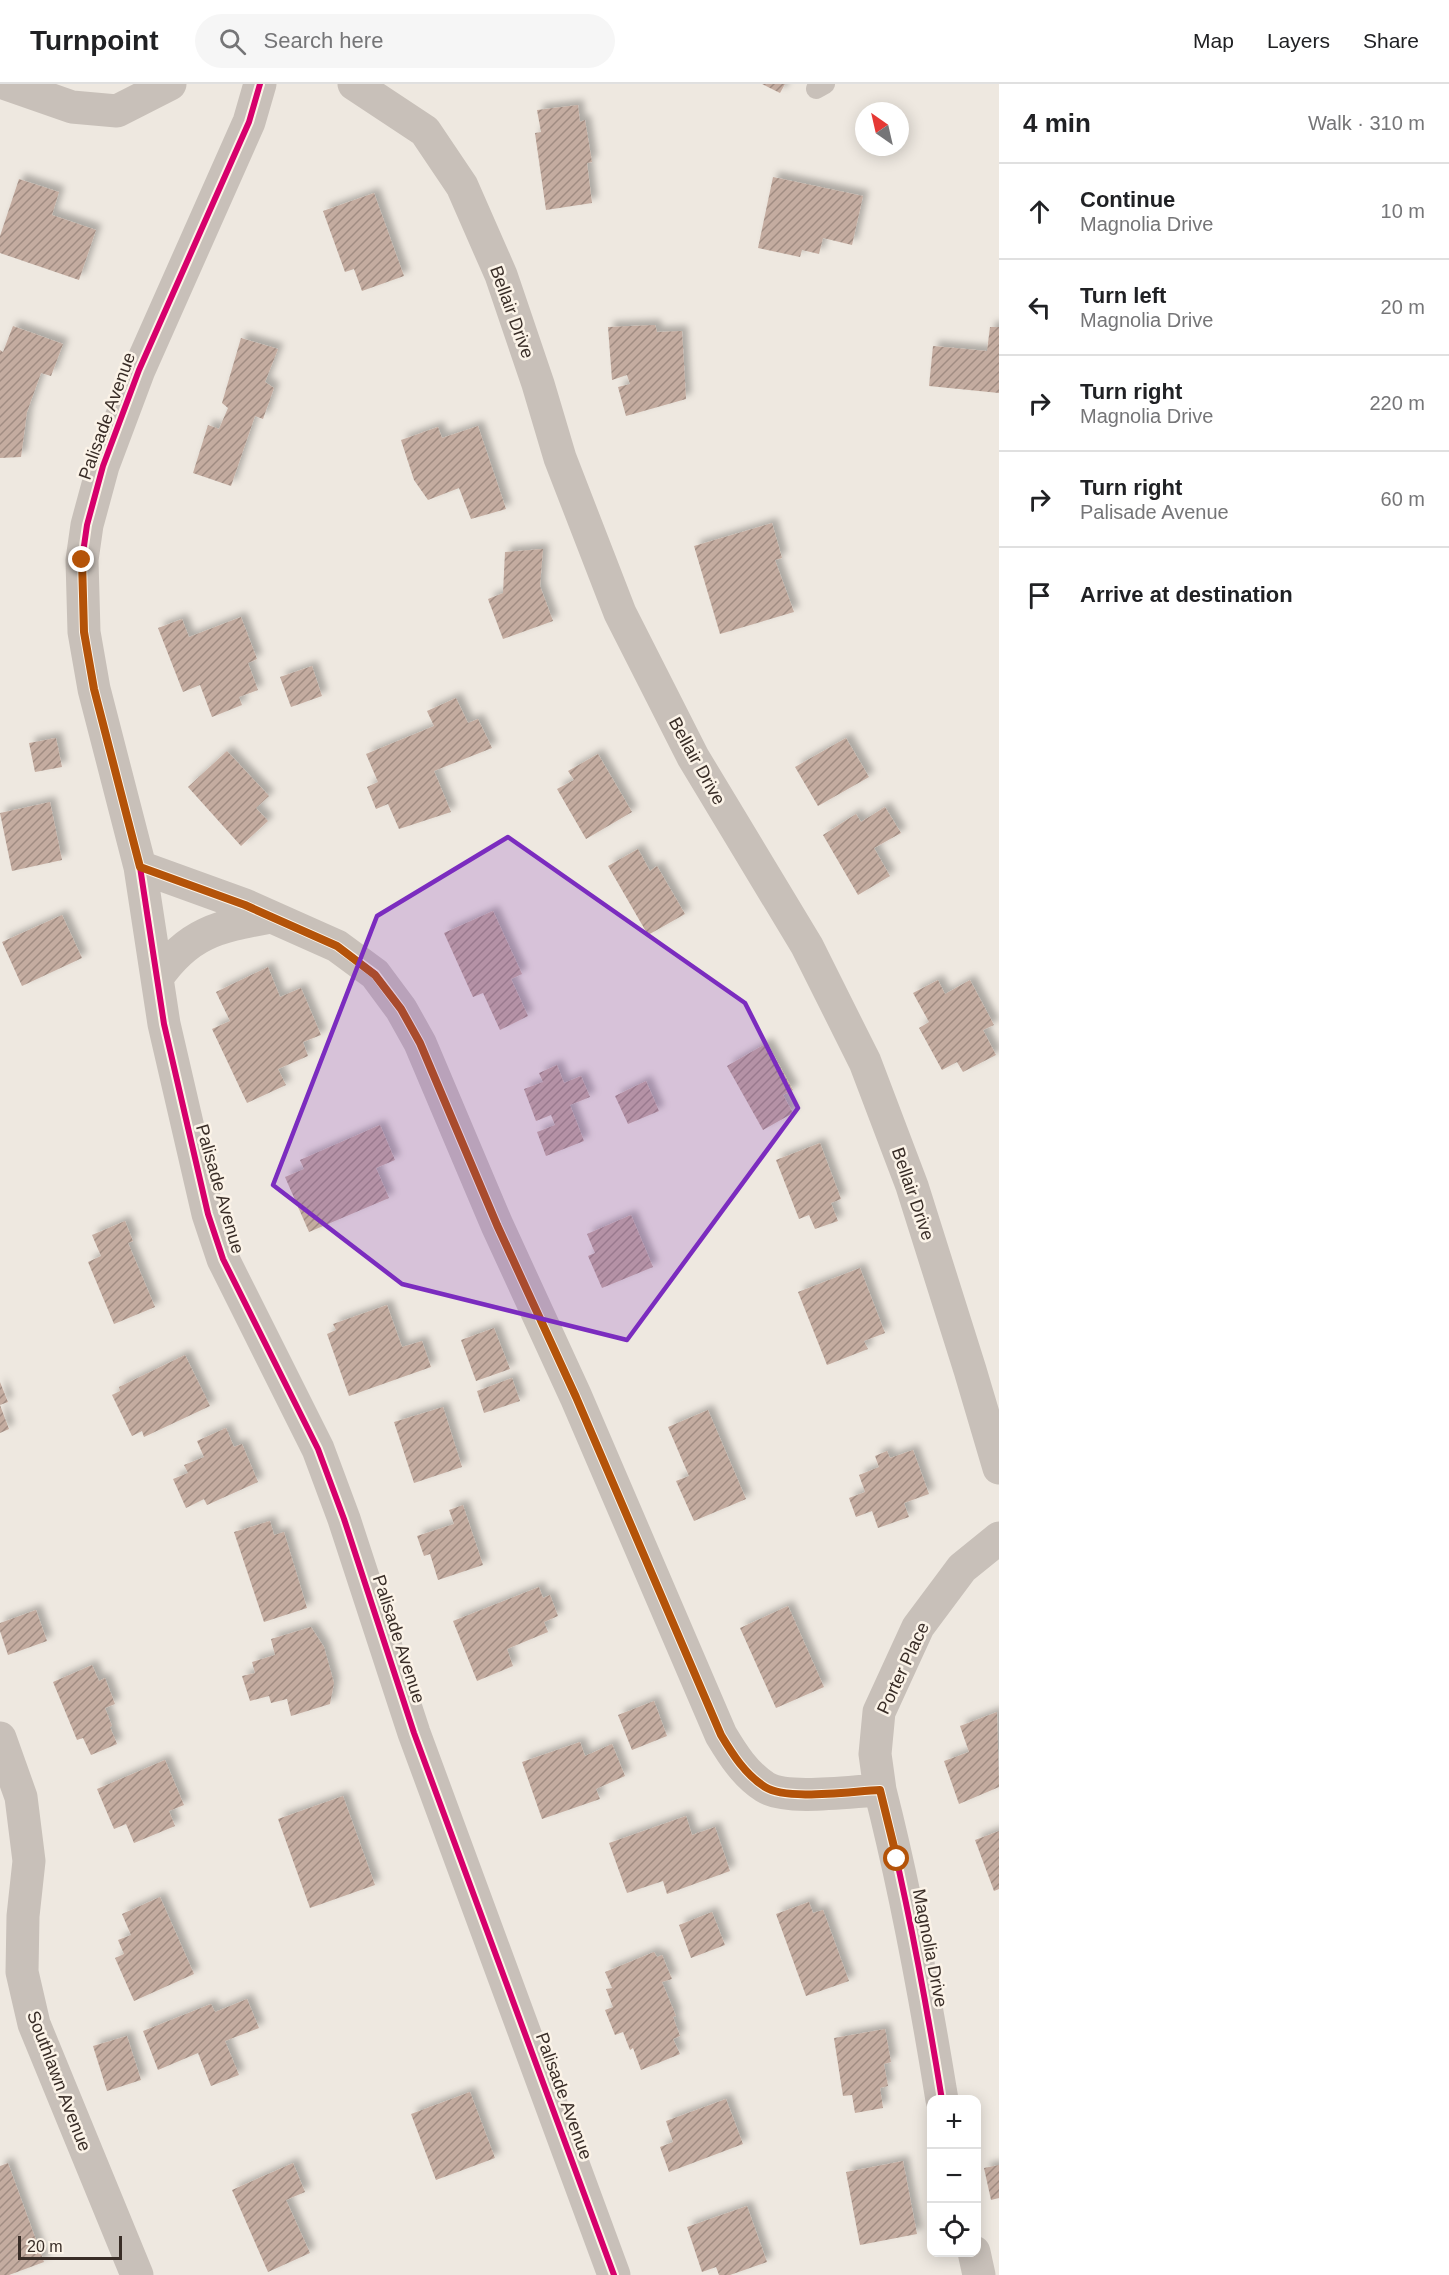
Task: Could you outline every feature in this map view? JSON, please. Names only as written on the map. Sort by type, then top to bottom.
[{"type":"street","points":[[6,84],[72,107],[117,111],[170,84]]},
{"type":"street","name":"Palisade Avenue","points":[[260,84],[249,122],[139,370],[103,466],[87,525],[82,560],[84,632],[94,689],[140,867],[164,1024],[208,1214],[223,1259],[318,1449],[344,1519],[414,1733],[614,2275]]},
{"type":"street","name":"Bellair Drive","points":[[354,84],[425,131],[462,186],[501,275],[560,458],[620,613],[693,757],[807,946],[865,1062],[912,1186],[999,1468]]},
{"type":"street","points":[[140,867],[174,878],[337,946],[375,975],[406,1017],[420,1043],[497,1225],[576,1397],[721,1735],[740,1765],[766,1788],[790,1795],[880,1790]]},
{"type":"street","points":[[157,978],[172,956],[201,935],[232,924],[270,917]]},
{"type":"street","name":"Porter Place","points":[[880,1790],[875,1754],[879,1712],[918,1627],[962,1568],[999,1538]]},
{"type":"street","name":"Southlawn Avenue","points":[[0,1738],[21,1797],[29,1861],[23,1916],[22,1972],[34,2024],[137,2275]]},
{"type":"street","name":"Magnolia Drive","points":[[880,1790],[897,1859],[922,1983],[941,2095]]},
{"type":"street","points":[[975,2257],[979,2275]]},
{"type":"highlighted area","points":[[508,837],[745,1003],[798,1108],[627,1340],[402,1284],[273,1185],[377,916]]},
{"type":"building","points":[[762,84],[785,84],[780,93]]},
{"type":"building","points":[[578,105],[580,122],[585,120],[592,162],[587,163],[592,203],[546,210],[535,133],[541,132],[537,110]]},
{"type":"building","points":[[773,177],[863,196],[852,245],[823,238],[819,254],[802,250],[800,257],[758,248]]},
{"type":"building","points":[[19,179],[59,192],[52,215],[96,230],[79,280],[0,253],[0,236]]},
{"type":"building","points":[[374,193],[404,276],[362,291],[354,269],[345,272],[323,211]]},
{"type":"building","points":[[655,325],[657,332],[682,331],[686,399],[626,416],[618,387],[630,384],[627,375],[612,380],[608,327]]},
{"type":"building","points":[[13,326],[63,344],[51,376],[41,373],[27,412],[21,457],[0,458],[0,350],[3,352]]},
{"type":"building","points":[[990,327],[999,327],[999,393],[929,386],[933,346],[987,351]]},
{"type":"building","points":[[241,338],[278,349],[265,382],[274,388],[263,419],[255,416],[231,486],[193,473],[208,425],[219,429],[228,408],[222,403]]},
{"type":"building","points":[[478,426],[506,509],[471,519],[459,488],[428,500],[414,480],[401,440],[438,427],[442,438]]},
{"type":"building","points":[[772,523],[782,558],[775,560],[794,612],[720,634],[694,546]]},
{"type":"building","points":[[543,549],[540,586],[553,621],[503,639],[488,599],[503,593],[505,552]]},
{"type":"building","points":[[241,617],[257,659],[248,663],[258,690],[239,697],[242,705],[212,717],[200,685],[183,692],[158,628],[182,619],[189,637]]},
{"type":"building","points":[[312,666],[322,696],[291,707],[280,677]]},
{"type":"building","points":[[456,698],[468,723],[478,719],[492,748],[434,771],[451,812],[399,829],[388,804],[376,809],[367,787],[378,782],[366,754],[434,726],[427,711]]},
{"type":"building","points":[[56,738],[62,767],[35,772],[29,743]]},
{"type":"building","points":[[846,738],[869,777],[818,806],[795,767]]},
{"type":"building","points":[[227,751],[269,796],[256,808],[268,821],[241,846],[188,787]]},
{"type":"building","points":[[598,754],[632,812],[586,839],[557,789],[574,780],[568,771]]},
{"type":"building","points":[[50,802],[62,860],[12,871],[0,813]]},
{"type":"building","points":[[885,807],[901,833],[874,848],[890,876],[858,895],[823,835],[856,814],[861,822]]},
{"type":"building","points":[[638,849],[650,871],[657,866],[685,914],[648,935],[608,866]]},
{"type":"building","points":[[493,911],[522,974],[511,979],[528,1016],[500,1030],[483,993],[473,997],[444,933]]},
{"type":"building","points":[[62,915],[82,958],[22,986],[2,942]]},
{"type":"building","points":[[268,967],[280,997],[301,988],[321,1035],[303,1042],[308,1056],[278,1069],[286,1085],[247,1103],[212,1029],[230,1021],[216,992]]},
{"type":"building","points":[[938,980],[945,994],[970,980],[994,1025],[983,1030],[996,1055],[963,1072],[957,1062],[942,1070],[919,1028],[929,1022],[913,993]]},
{"type":"building","points":[[767,1043],[793,1090],[783,1095],[793,1113],[763,1130],[727,1066]]},
{"type":"building","points":[[557,1065],[564,1083],[581,1076],[590,1097],[570,1105],[584,1141],[546,1156],[537,1132],[555,1125],[551,1115],[536,1121],[524,1089],[543,1082],[539,1073]]},
{"type":"building","points":[[646,1081],[659,1111],[628,1124],[615,1096]]},
{"type":"building","points":[[380,1125],[395,1160],[376,1168],[389,1198],[309,1232],[285,1177],[304,1169],[300,1160]]},
{"type":"building","points":[[820,1143],[841,1199],[831,1203],[838,1221],[815,1229],[809,1215],[799,1219],[776,1160]]},
{"type":"building","points":[[631,1215],[653,1267],[602,1288],[588,1256],[595,1253],[587,1234]]},
{"type":"building","points":[[125,1221],[133,1241],[128,1243],[155,1307],[114,1324],[88,1262],[101,1256],[92,1235]]},
{"type":"building","points":[[860,1268],[885,1333],[864,1341],[868,1349],[827,1365],[798,1292]]},
{"type":"building","points":[[387,1305],[402,1347],[422,1341],[431,1367],[349,1396],[327,1334],[336,1330],[333,1324]]},
{"type":"building","points":[[494,1328],[510,1369],[476,1381],[461,1340]]},
{"type":"building","points":[[185,1355],[210,1406],[144,1437],[142,1431],[132,1436],[112,1395],[120,1391],[119,1387]]},
{"type":"building","points":[[512,1378],[520,1401],[484,1413],[477,1391]]},
{"type":"building","points":[[0,1382],[8,1402],[0,1405]]},
{"type":"building","points":[[0,1405],[9,1429],[0,1433]]},
{"type":"building","points":[[443,1407],[462,1467],[414,1483],[394,1422]]},
{"type":"building","points":[[708,1410],[746,1499],[694,1521],[676,1481],[689,1476],[668,1427]]},
{"type":"building","points":[[226,1428],[234,1447],[242,1444],[258,1482],[207,1505],[204,1499],[186,1508],[173,1479],[188,1473],[184,1465],[204,1457],[197,1441]]},
{"type":"building","points":[[913,1450],[929,1494],[904,1503],[909,1517],[878,1528],[872,1511],[856,1517],[849,1498],[865,1492],[859,1475],[879,1467],[875,1456],[887,1451],[890,1458]]},
{"type":"building","points":[[463,1505],[483,1565],[438,1580],[430,1554],[424,1556],[417,1536],[454,1524],[449,1510]]},
{"type":"building","points":[[270,1521],[274,1535],[284,1532],[307,1608],[264,1622],[234,1532]]},
{"type":"building","points":[[539,1587],[543,1598],[550,1595],[558,1616],[544,1622],[548,1632],[507,1649],[513,1666],[477,1681],[453,1621]]},
{"type":"building","points":[[788,1606],[824,1687],[776,1708],[740,1628]]},
{"type":"building","points":[[36,1610],[47,1641],[8,1655],[0,1631],[0,1623]]},
{"type":"building","points":[[311,1627],[324,1647],[334,1683],[330,1704],[291,1716],[287,1699],[271,1703],[269,1696],[250,1701],[242,1676],[255,1673],[252,1662],[275,1655],[271,1639]]},
{"type":"building","points":[[92,1665],[99,1681],[105,1678],[115,1704],[105,1708],[117,1744],[91,1755],[83,1738],[77,1740],[53,1682]]},
{"type":"building","points":[[654,1701],[667,1736],[632,1750],[618,1715]]},
{"type":"building","points":[[997,1712],[999,1787],[959,1804],[944,1761],[969,1752],[960,1726]]},
{"type":"building","points":[[580,1742],[585,1756],[612,1744],[625,1776],[596,1789],[600,1799],[542,1819],[522,1762]]},
{"type":"building","points":[[165,1760],[184,1805],[169,1811],[175,1826],[134,1843],[126,1824],[114,1829],[97,1789]]},
{"type":"building","points":[[343,1796],[375,1885],[310,1908],[278,1819]]},
{"type":"building","points":[[686,1816],[692,1835],[715,1827],[730,1871],[667,1894],[663,1881],[627,1893],[609,1843]]},
{"type":"building","points":[[999,1831],[999,1889],[994,1891],[975,1840]]},
{"type":"building","points":[[160,1897],[194,1974],[134,2001],[115,1958],[124,1954],[118,1940],[131,1935],[122,1914]]},
{"type":"building","points":[[809,1902],[813,1913],[823,1910],[849,1981],[806,1996],[776,1914]]},
{"type":"building","points":[[712,1912],[725,1945],[691,1958],[679,1925]]},
{"type":"building","points":[[654,1952],[657,1957],[662,1955],[672,1979],[662,1982],[676,2016],[673,2017],[680,2036],[673,2039],[680,2054],[641,2070],[633,2048],[630,2050],[623,2032],[615,2035],[605,2010],[613,2007],[606,1989],[612,1988],[605,1972]]},
{"type":"building","points":[[247,1999],[259,2028],[225,2041],[239,2075],[211,2086],[198,2053],[158,2070],[143,2031],[211,2004],[215,2012]]},
{"type":"building","points":[[885,2029],[891,2062],[884,2064],[888,2086],[880,2088],[883,2108],[855,2113],[852,2095],[843,2096],[834,2038]]},
{"type":"building","points":[[127,2036],[141,2080],[107,2091],[93,2046]]},
{"type":"building","points":[[470,2092],[495,2158],[436,2180],[411,2114]]},
{"type":"building","points":[[726,2099],[743,2144],[669,2172],[660,2147],[673,2142],[666,2121]]},
{"type":"building","points":[[903,2161],[917,2234],[860,2245],[846,2172]]},
{"type":"building","points":[[8,2163],[44,2262],[9,2275],[0,2275],[0,2166]]},
{"type":"building","points":[[293,2163],[305,2192],[286,2200],[310,2253],[268,2272],[232,2190]]},
{"type":"building","points":[[999,2165],[999,2198],[991,2200],[984,2168]]},
{"type":"building","points":[[747,2206],[767,2262],[730,2275],[719,2275],[716,2267],[702,2272],[687,2227]]},
{"type":"cycle path","points":[[260,84],[249,122],[139,370],[103,466],[87,525],[82,560],[84,632],[94,689],[140,867],[164,1024],[208,1214],[223,1259],[318,1449],[344,1519],[414,1733],[614,2275]]},
{"type":"cycle path","points":[[140,867],[245,905],[337,946],[375,974],[401,1009],[420,1043],[497,1225],[576,1397],[721,1735],[751,1776],[765,1787],[775,1791],[804,1794],[880,1790],[914,1944],[941,2095]]},
{"type":"route","points":[[82,560],[84,632],[94,689],[140,867],[245,905],[337,946],[375,975],[401,1009],[420,1043],[497,1225],[576,1397],[721,1735],[740,1765],[766,1788],[790,1795],[880,1790],[897,1859]]}]
